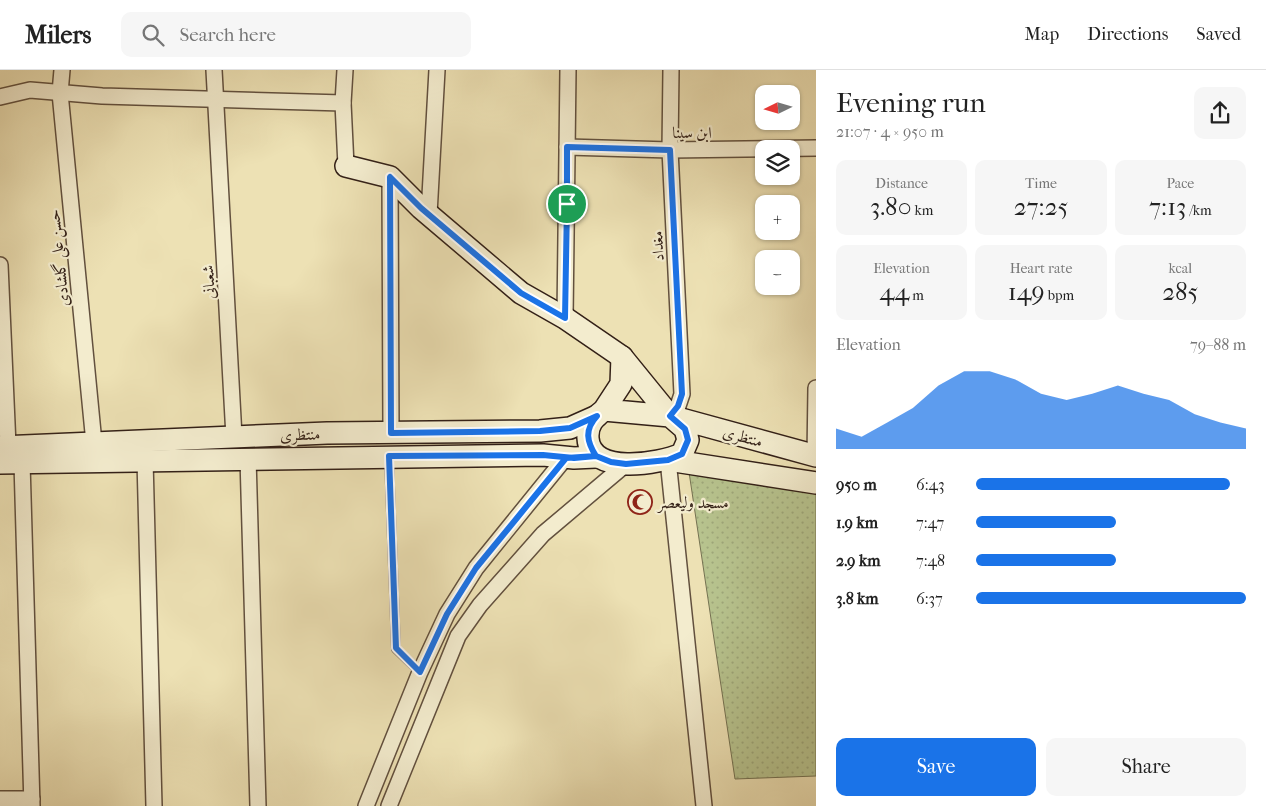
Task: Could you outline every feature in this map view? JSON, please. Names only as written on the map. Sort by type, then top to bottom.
[{"type":"street","name":"حسن علی گلشادی","points":[[62,70],[60,92],[94,443]]},
{"type":"street","name":"شعبانی","points":[[214,70],[234,437]]},
{"type":"street","points":[[345,70],[343,103],[346,166],[390,177],[429,214],[521,293],[565,318],[622,357],[670,416],[685,429],[688,440],[682,454],[668,460],[704,806]]},
{"type":"street","points":[[429,214],[437,70]]},
{"type":"street","points":[[565,318],[568,70]]},
{"type":"street","name":"مغداد","points":[[670,416],[678,406],[682,394],[670,150],[671,70]]},
{"type":"street","points":[[0,97],[30,90],[102,96],[343,103]]},
{"type":"street","name":"ابن سینا","points":[[567,147],[670,150],[816,148]]},
{"type":"street","points":[[390,177],[391,433]]},
{"type":"street","points":[[0,265],[3,452]]},
{"type":"street","points":[[596,456],[588,443],[590,423],[601,413],[621,384],[622,357]]},
{"type":"street","points":[[816,388],[816,456]]},
{"type":"street","name":"منتظری","points":[[3,452],[94,443],[234,437],[540,431],[570,428],[601,413],[670,416],[816,456]]},
{"type":"street","name":"منتظری","points":[[3,452],[22,463],[389,456],[543,455],[566,458],[596,456],[611,462],[626,464],[668,460],[816,482]]},
{"type":"street","points":[[248,458],[258,806]]},
{"type":"street","points":[[366,806],[420,672],[447,614],[476,568],[566,458]]},
{"type":"street","points":[[145,460],[154,806]]},
{"type":"street","points":[[0,799],[32,802],[22,463]]},
{"type":"street","points":[[389,806],[458,636],[480,605],[543,534],[626,464]]},
{"type":"lane","points":[[389,456],[396,648],[420,672]]},
{"type":"green space","points":[[689,472],[816,494],[816,776],[735,779]]},
{"type":"place","name":"مسجد ولیعصر","points":[[640,502]]},
{"type":"route","points":[[567,204],[565,318],[521,293],[421,208],[390,177],[391,433],[540,431],[570,428],[597,416],[590,423],[588,432],[588,443],[596,456],[574,458],[566,458],[507,533],[476,568],[447,614],[420,672],[396,648],[389,456],[543,455],[574,458],[596,456],[611,462],[626,464],[668,460],[682,454],[686,448],[688,440],[685,429],[670,416],[678,406],[682,394],[670,150],[567,147],[567,204]]}]
